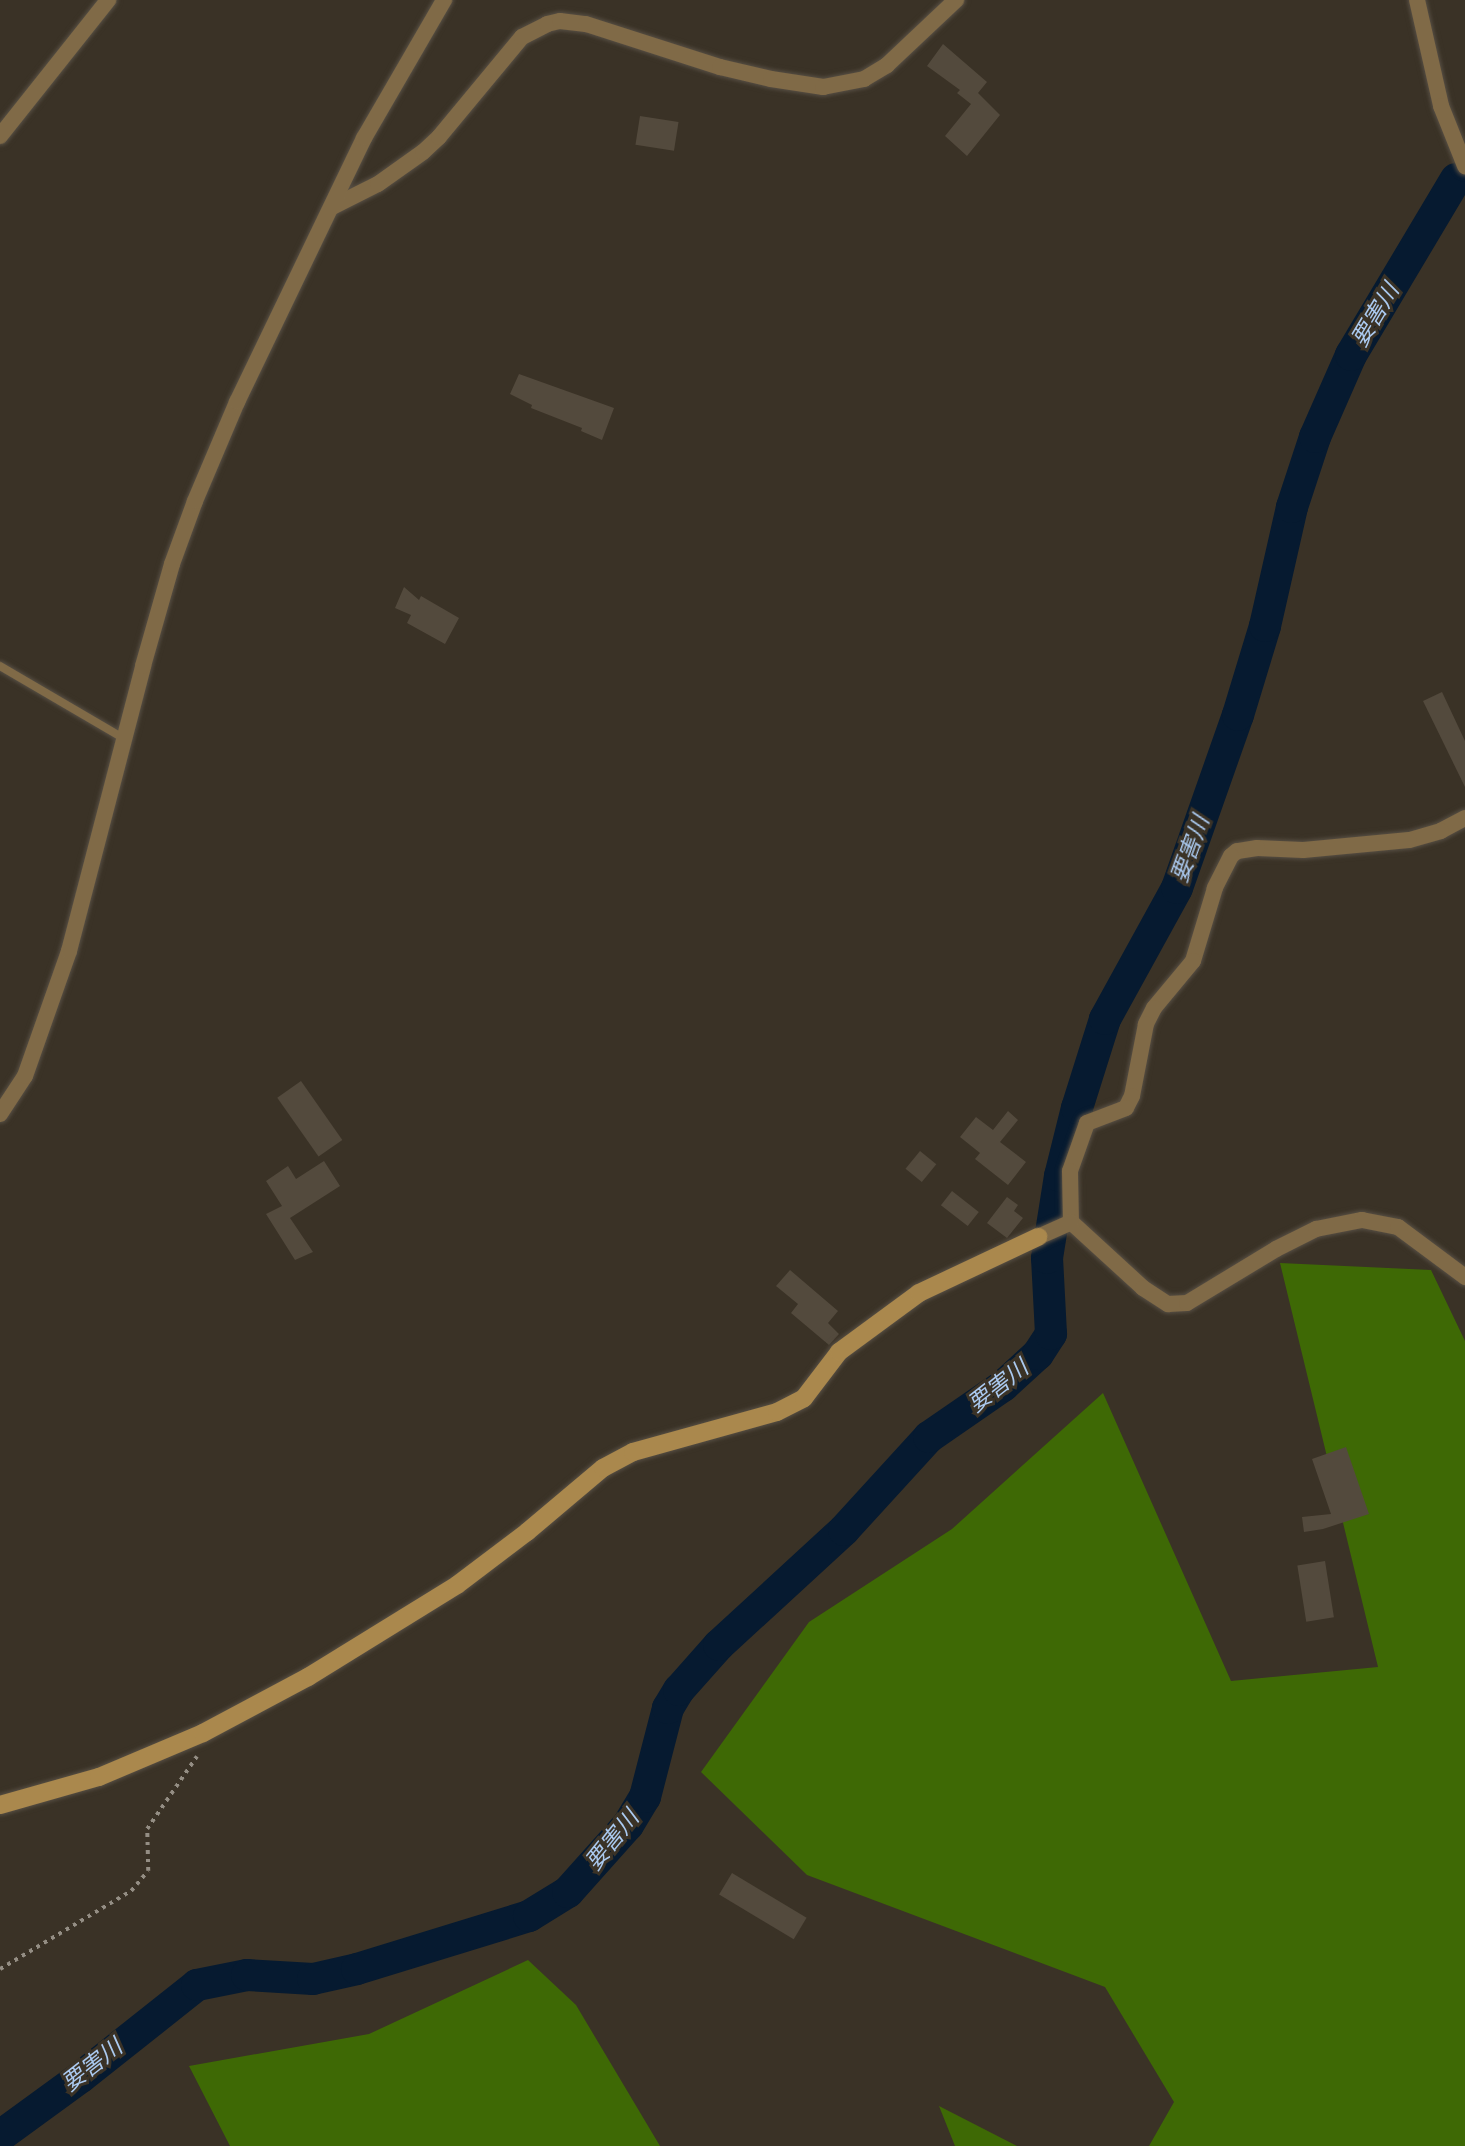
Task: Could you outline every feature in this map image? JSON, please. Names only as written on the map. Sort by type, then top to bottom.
[{"type":"street","points":[[0,136],[108,0]]},
{"type":"street","points":[[0,1114],[25,1076],[69,951],[172,564],[195,501],[237,402],[364,138],[444,0]]},
{"type":"street","points":[[332,207],[378,184],[423,152],[439,137],[522,37],[547,24],[572,21],[586,24],[720,67],[823,87],[864,79],[887,65],[956,0]]},
{"type":"street","points":[[1417,0],[1441,106],[1465,166]]},
{"type":"street","points":[[1066,1224],[1070,1171],[1087,1123],[1126,1108],[1135,1084],[1146,1024],[1154,1008],[1193,961],[1215,888],[1231,856],[1237,851],[1257,848],[1303,850],[1409,840],[1441,831],[1465,818]]},
{"type":"street","points":[[1066,1224],[1143,1288],[1168,1304],[1187,1303],[1298,1237],[1348,1221],[1375,1221],[1398,1227],[1465,1277]]},
{"type":"street","points":[[0,1805],[99,1777],[216,1726],[308,1677],[457,1585],[527,1532],[603,1468],[633,1452],[777,1412],[804,1398],[839,1352],[919,1293],[1066,1224]]},
{"type":"lane","points":[[0,666],[125,738]]},
{"type":"path","points":[[0,1969],[131,1891],[148,1871],[148,1829],[216,1726]]},
{"type":"green space","points":[[1280,1263],[1431,1270],[1465,1341],[1465,2146],[1149,2146],[1174,2102],[1105,1987],[807,1875],[701,1772],[809,1622],[952,1529],[1103,1393],[1231,1681],[1378,1667]]},
{"type":"green space","points":[[528,1960],[576,2005],[660,2146],[230,2146],[189,2066],[369,2034]]},
{"type":"green space","points":[[939,2106],[1017,2146],[955,2146]]},
{"type":"building","points":[[943,44],[987,82],[978,93],[1000,115],[967,156],[945,136],[971,104],[957,93],[960,90],[927,66]]},
{"type":"building","points":[[640,116],[679,122],[674,151],[635,145]]},
{"type":"building","points":[[519,374],[614,408],[602,440],[581,431],[582,428],[531,408],[532,405],[510,394]]},
{"type":"building","points":[[404,587],[419,600],[421,596],[459,618],[445,644],[407,623],[411,615],[395,608]]},
{"type":"building","points":[[1442,692],[1465,741],[1465,787],[1423,701]]},
{"type":"building","points":[[301,1081],[342,1140],[319,1157],[277,1098]]},
{"type":"building","points":[[1008,1111],[1018,1120],[1000,1142],[1026,1162],[1008,1185],[975,1159],[980,1153],[960,1137],[976,1117],[993,1130]]},
{"type":"building","points":[[920,1151],[936,1164],[922,1182],[906,1169]]},
{"type":"building","points":[[324,1161],[340,1186],[290,1218],[313,1252],[295,1260],[266,1214],[282,1206],[266,1181],[288,1166],[296,1179]]},
{"type":"building","points":[[952,1191],[979,1212],[968,1226],[941,1205]]},
{"type":"building","points":[[1007,1197],[1018,1205],[1014,1211],[1023,1218],[1007,1238],[987,1223]]},
{"type":"building","points":[[790,1270],[838,1311],[828,1323],[839,1334],[829,1345],[791,1313],[798,1304],[776,1286]]},
{"type":"building","points":[[1346,1447],[1369,1514],[1323,1529],[1304,1532],[1302,1517],[1331,1514],[1312,1459]]},
{"type":"building","points":[[1325,1561],[1334,1617],[1306,1622],[1297,1565]]},
{"type":"building","points":[[732,1873],[807,1918],[794,1939],[719,1894]]},
{"type":"waterway","name":"要害川","points":[[0,2136],[81,2077],[197,1985],[247,1975],[313,1979],[357,1969],[529,1916],[568,1892],[628,1825],[645,1797],[668,1708],[679,1690],[719,1645],[844,1530],[929,1437],[1003,1386],[1038,1354],[1051,1334],[1047,1258],[1060,1176],[1077,1108],[1105,1019],[1177,888],[1238,715],[1265,626],[1292,507],[1315,437],[1351,355],[1456,179]]}]
